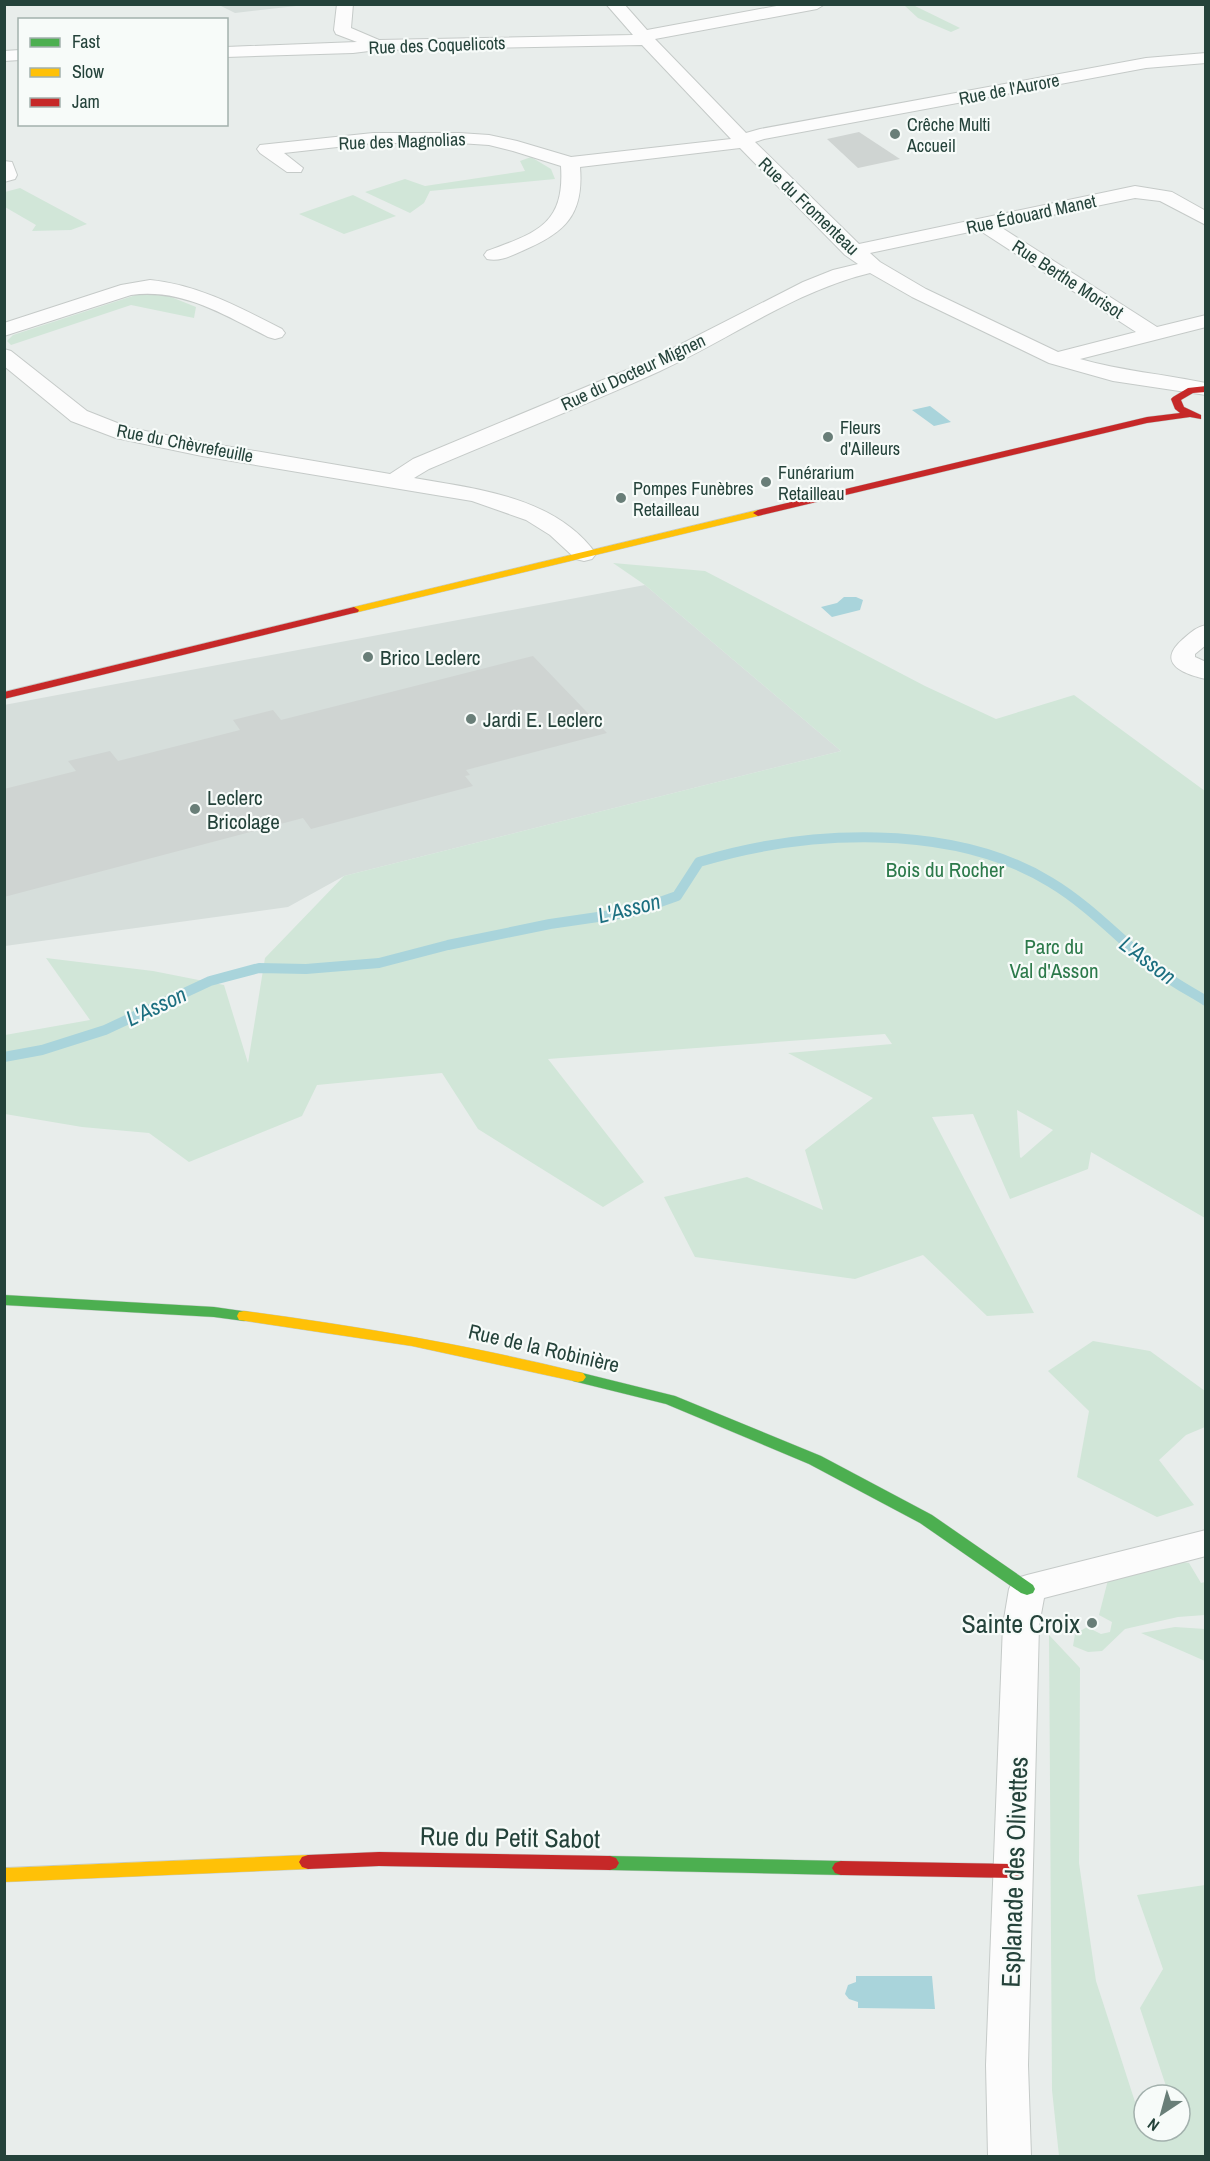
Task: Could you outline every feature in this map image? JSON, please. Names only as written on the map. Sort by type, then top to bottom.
[{"type":"main road","points":[[1147,420],[1164,412],[1182,393],[1204,389]]},
{"type":"main road","points":[[1176,400],[1180,409],[1206,418]]},
{"type":"main road","points":[[4,696],[584,554],[1147,420],[1191,414]]},
{"type":"main road","name":"Rue de la Robinière","points":[[4,1300],[214,1312],[340,1328],[524,1363],[670,1400],[815,1460],[926,1519],[1027,1589]]},
{"type":"main road","name":"Rue du Petit Sabot","points":[[4,1875],[379,1859],[1014,1871]]},
{"type":"street","points":[[345,4],[342,30],[377,45]]},
{"type":"street","name":"Rue du Fromenteau","points":[[614,4],[743,141],[852,251],[873,266],[928,298],[1056,359],[1113,375],[1176,400]]},
{"type":"street","name":"Rue des Coquelicots","points":[[228,51],[646,38],[818,4]]},
{"type":"street","name":"Rue de l'Aurore","points":[[743,141],[760,135],[1146,63],[1206,58]]},
{"type":"street","name":"Rue des Magnolias","points":[[294,168],[266,148],[374,138],[459,138],[507,144],[570,163],[711,147],[743,141]]},
{"type":"street","points":[[494,255],[538,237],[555,223],[568,207],[572,187],[570,163]]},
{"type":"street","points":[[4,177],[8,175],[5,166]]},
{"type":"street","name":"Rue Édouard Manet","points":[[852,251],[1135,192],[1165,196],[1206,219]]},
{"type":"street","name":"Rue Berthe Morisot","points":[[983,224],[1153,334]]},
{"type":"street","name":"Rue du Docteur Mignen","points":[[391,481],[421,464],[653,366],[810,286],[840,274],[873,266]]},
{"type":"street","points":[[4,330],[128,290],[150,286],[171,288],[205,298],[275,333]]},
{"type":"street","points":[[1056,359],[1206,321]]},
{"type":"street","name":"Rue du Chèvrefeuille","points":[[4,355],[79,416],[124,434],[391,481]]},
{"type":"street","name":"Rue du Fromenteau","points":[[1113,375],[1204,389]]},
{"type":"street","points":[[391,481],[474,495],[512,506],[547,520],[566,534],[584,554]]},
{"type":"street","points":[[1206,632],[1183,652],[1183,661],[1206,672]]},
{"type":"street","points":[[1027,1589],[1206,1543]]},
{"type":"street","name":"Esplanade des Olivettes","points":[[1009,2157],[1007,2065],[1021,1625],[1027,1589]]},
{"type":"shaded area","points":[[219,5],[305,5],[235,13]]},
{"type":"shaded area","points":[[645,585],[841,751],[344,876],[288,907],[5,946],[4,705]]},
{"type":"green space","points":[[904,5],[913,5],[960,28],[951,32],[918,18]]},
{"type":"green space","points":[[531,157],[551,169],[555,179],[430,191],[424,203],[410,213],[365,192],[405,179],[425,186],[525,171],[520,161]]},
{"type":"green space","points":[[20,188],[87,224],[71,230],[32,231],[36,225],[5,207],[5,192]]},
{"type":"green space","points":[[353,195],[396,216],[344,234],[299,214]]},
{"type":"green space","points":[[145,292],[166,295],[196,307],[194,318],[131,305],[11,345],[7,341],[13,335]]},
{"type":"green space","name":"Bois du Rocher","points":[[613,563],[705,571],[925,686],[996,719],[1074,695],[1205,791],[1205,1218],[1091,1152],[1088,1169],[1010,1199],[973,1114],[932,1117],[1034,1313],[987,1316],[923,1255],[855,1279],[695,1257],[664,1197],[747,1177],[823,1210],[805,1150],[873,1098],[788,1053],[892,1044],[885,1034],[548,1059],[644,1182],[603,1207],[478,1129],[442,1073],[317,1085],[302,1116],[189,1162],[149,1133],[82,1127],[5,1114],[5,1035],[90,1020],[46,958],[153,971],[224,985],[248,1063],[265,958],[344,876],[841,751],[645,585]],"holes":[[[1017,1110],[1053,1130],[1021,1158],[1020,1157]]]},
{"type":"green space","points":[[1093,1341],[1150,1351],[1205,1391],[1205,1427],[1186,1435],[1159,1460],[1194,1505],[1157,1517],[1077,1477],[1089,1411],[1048,1371]]},
{"type":"green space","points":[[1178,1561],[1189,1563],[1201,1583],[1205,1582],[1205,1615],[1178,1617],[1125,1629],[1102,1651],[1088,1652],[1073,1646],[1075,1634],[1087,1627],[1101,1634],[1110,1632],[1112,1622],[1099,1615],[1108,1580]]},
{"type":"green space","points":[[1175,1627],[1205,1629],[1205,1661],[1141,1633]]},
{"type":"green space","points":[[1049,1635],[1080,1668],[1079,1863],[1096,1981],[1132,2093],[1132,2143],[1192,2143],[1192,2083],[1165,2083],[1140,2008],[1163,1969],[1137,1895],[1205,1885],[1205,2156],[1059,2156],[1052,2090]]},
{"type":"water","points":[[930,406],[951,422],[934,426],[912,410]]},
{"type":"water","points":[[844,597],[856,597],[863,600],[860,610],[832,617],[821,607],[837,603]]},
{"type":"water","points":[[856,1976],[932,1976],[935,2009],[858,2008],[858,2002],[849,1999],[845,1994],[848,1985],[856,1982]]},
{"type":"building","points":[[859,132],[900,159],[858,168],[827,139]]},
{"type":"building","name":"Leclerc Bricolage","points":[[533,656],[607,733],[466,770],[470,775],[465,776],[473,786],[311,829],[303,818],[4,897],[4,789],[76,771],[68,761],[110,751],[118,761],[240,730],[233,720],[273,710],[281,720]]},
{"type":"waterway","name":"L'Asson","points":[[4,1057],[42,1050],[105,1030],[210,981],[259,968],[306,969],[379,963],[448,945],[550,924],[632,912],[677,896],[699,862],[740,851],[831,838],[878,837],[924,841],[969,849],[1011,863],[1065,892],[1163,974],[1206,1001]]},
{"type":"traffic: fast","points":[[4,1300],[214,1312],[244,1316]]},
{"type":"traffic: fast","points":[[578,1377],[670,1400],[815,1460],[926,1519],[1027,1589]]},
{"type":"traffic: fast","points":[[610,1863],[841,1868]]},
{"type":"traffic: slow","points":[[354,610],[758,513]]},
{"type":"traffic: slow","points":[[244,1316],[412,1341],[578,1377]]},
{"type":"traffic: slow","points":[[4,1875],[308,1862]]},
{"type":"traffic: jam","points":[[1198,417],[1180,409],[1176,399],[1191,390],[1206,389]]},
{"type":"traffic: jam","points":[[758,513],[1147,420],[1192,414]]},
{"type":"traffic: jam","points":[[4,696],[354,610]]},
{"type":"traffic: jam","points":[[308,1862],[379,1859],[610,1863]]},
{"type":"traffic: jam","points":[[841,1868],[1014,1871]]},
{"type":"place","name":"Crêche Multi Accueil","points":[[895,134]]},
{"type":"place","name":"Fleurs d'Ailleurs","points":[[828,437]]},
{"type":"place","name":"Funérarium Retailleau","points":[[766,482]]},
{"type":"place","name":"Pompes Funèbres Retailleau","points":[[621,498]]},
{"type":"place","name":"Brico Leclerc","points":[[368,657]]},
{"type":"place","name":"Jardi E. Leclerc","points":[[471,719]]},
{"type":"place","name":"Leclerc Bricolage","points":[[195,809]]},
{"type":"place","name":"Sainte Croix","points":[[1092,1623]]},
{"type":"park label","name":"Parc du Val d'Asson","points":[[1054,958]]}]
